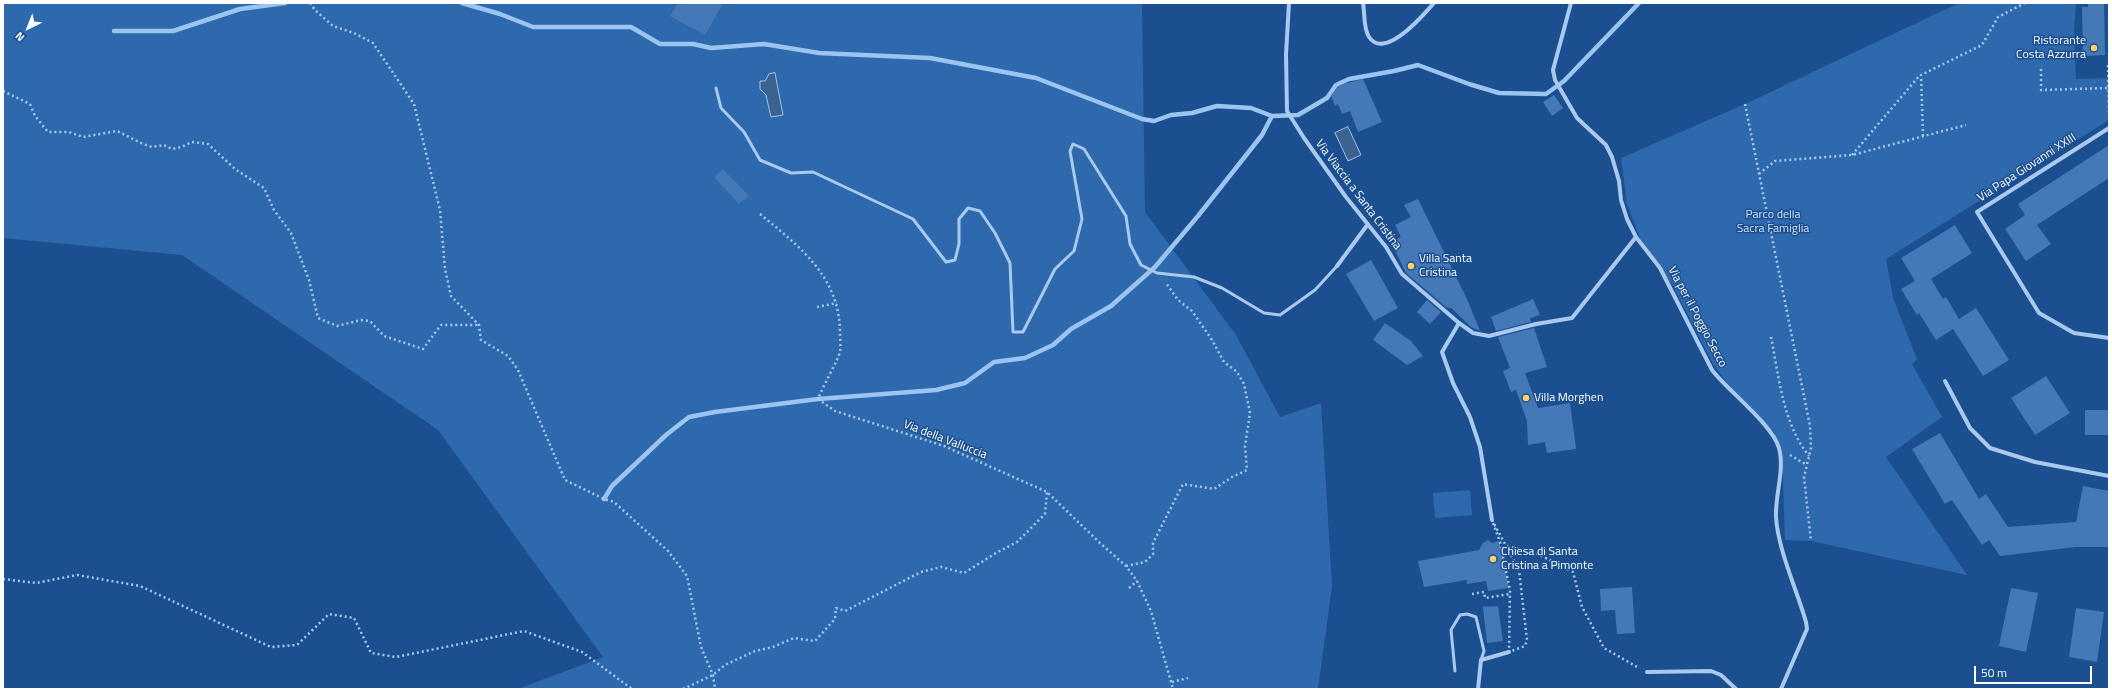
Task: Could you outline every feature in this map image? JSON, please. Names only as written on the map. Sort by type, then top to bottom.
[{"type":"street","name":"Via Viaccia a Santa Cristina","points":[[1289,3],[1286,54],[1287,111],[1308,144],[1386,247],[1402,274],[1459,323],[1473,332],[1489,336],[1536,324],[1572,318],[1636,238]]},
{"type":"street","points":[[1363,3],[1369,37],[1374,42],[1388,42],[1397,39],[1407,31],[1434,3]]},
{"type":"street","name":"Via per il Poggio Secco","points":[[1571,3],[1553,70],[1555,80],[1577,118],[1606,145],[1612,157],[1619,181],[1621,200],[1636,238],[1660,268],[1712,370],[1722,383],[1764,425],[1779,447],[1781,465],[1776,517],[1779,536],[1807,629],[1781,689]]},
{"type":"street","name":"Via Papa Giovanni XXIII","points":[[2109,128],[1977,212],[2039,313],[2074,333],[2109,338]]},
{"type":"street","points":[[1337,266],[1368,224]]},
{"type":"street","points":[[1459,323],[1442,352],[1453,383],[1470,417],[1480,446],[1492,520]]},
{"type":"street","points":[[1945,381],[1970,428],[1990,448],[2035,462],[2109,476]]},
{"type":"street","points":[[1478,689],[1481,660],[1509,652]]},
{"type":"street","points":[[1647,672],[1711,671],[1721,674],[1736,689]]},
{"type":"lane","points":[[716,88],[721,108],[744,132],[760,160],[792,174],[813,172],[913,219],[946,262],[955,260],[959,244],[959,220],[968,208],[980,211],[995,233],[1010,262],[1013,332],[1024,332],[1055,269],[1074,251],[1082,219],[1070,151],[1073,144],[1084,149],[1126,216],[1130,244],[1141,265],[1157,273],[1194,277],[1222,288],[1264,313],[1280,315],[1315,290],[1337,266]]},
{"type":"lane","points":[[1454,671],[1451,630],[1460,615],[1467,614],[1476,617],[1484,651],[1481,660]]},
{"type":"path","points":[[310,3],[315,10],[334,26],[354,33],[373,43],[414,104],[440,210],[445,270],[451,296],[479,325],[481,340],[508,356],[518,370],[565,480],[604,499],[614,502],[668,551],[687,576],[701,647],[712,674],[715,689]]},
{"type":"path","points":[[1852,155],[1921,75],[1982,45],[1998,17],[2025,3]]},
{"type":"path","points":[[2108,65],[2109,112]]},
{"type":"path","points":[[2041,69],[2041,90],[2108,88]]},
{"type":"path","points":[[1921,75],[1923,136]]},
{"type":"path","points":[[3,91],[30,104],[35,116],[48,132],[69,132],[83,137],[117,131],[152,147],[164,145],[172,149],[192,142],[208,144],[236,169],[264,188],[274,210],[291,233],[309,280],[318,318],[337,326],[361,320],[370,321],[384,336],[422,349],[441,325],[479,325]]},
{"type":"path","points":[[1745,104],[1810,426],[1811,448],[1804,476],[1811,541]]},
{"type":"path","points":[[1759,174],[1775,161],[1852,155],[1966,125]]},
{"type":"path","name":"Via della Valluccia","points":[[760,214],[801,248],[828,282],[837,303],[840,324],[840,353],[818,399],[835,411],[944,446],[1047,492],[1089,533],[1126,566],[1137,581],[1151,611],[1173,689]]},
{"type":"path","points":[[1126,566],[1145,562],[1153,554],[1153,544],[1183,484],[1214,489],[1232,477],[1247,470],[1245,446],[1250,413],[1244,384],[1237,372],[1224,362],[1212,340],[1192,311],[1178,300],[1157,273]]},
{"type":"path","points":[[817,307],[837,303]]},
{"type":"path","points":[[1772,337],[1784,401],[1800,445],[1809,457]]},
{"type":"path","points":[[1779,447],[1807,465]]},
{"type":"path","points":[[683,689],[731,662],[794,638],[815,641],[836,619],[836,608],[845,611],[922,572],[941,567],[964,573],[1017,542],[1029,531],[1045,514],[1047,492]]},
{"type":"path","points":[[1492,520],[1519,570],[1527,640],[1525,646],[1509,652],[1510,594],[1500,542],[1492,520]]},
{"type":"path","points":[[1507,546],[1538,554],[1573,572],[1582,608],[1604,648],[1624,661],[1647,672]]},
{"type":"path","points":[[3,578],[36,583],[77,575],[140,586],[271,647],[297,645],[329,614],[354,618],[370,653],[396,657],[524,630],[582,652],[632,689]]},
{"type":"path","points":[[1129,588],[1137,581]]},
{"type":"path","points":[[1472,594],[1484,592],[1485,598],[1510,594]]},
{"type":"path","points":[[1172,682],[1188,678]]},
{"type":"green space","points":[[3,3],[1142,3],[1145,212],[1236,335],[1280,417],[1321,403],[1332,586],[1318,689],[518,689],[603,657],[438,430],[182,255],[3,238]]},
{"type":"green space","name":"Parco della Sacra Famiglia","points":[[1959,3],[2076,3],[2074,31],[2076,79],[2109,78],[2109,120],[1886,259],[1893,298],[1917,359],[1912,364],[1942,417],[1886,457],[1967,575],[1811,541],[1785,540],[1782,450],[1773,431],[1732,389],[1713,364],[1673,286],[1640,238],[1627,204],[1621,158],[1745,104]]},
{"type":"green space","points":[[1470,490],[1472,515],[1435,518],[1433,493]]},
{"type":"shaded area","points":[[775,73],[783,115],[771,117],[766,95],[760,89],[760,81],[765,81],[769,74]]},
{"type":"shaded area","points":[[1348,127],[1361,155],[1348,161],[1335,133]]},
{"type":"building","points":[[678,3],[723,3],[705,35],[670,16]]},
{"type":"building","points":[[2088,3],[2104,3],[2105,55],[2083,56],[2082,7],[2088,7]]},
{"type":"building","points":[[1363,79],[1382,122],[1358,132],[1350,111],[1342,114],[1338,104],[1335,106],[1331,95],[1340,85]]},
{"type":"building","points":[[1554,95],[1563,108],[1552,116],[1543,102]]},
{"type":"building","points":[[2109,145],[2109,178],[2037,225],[2051,244],[2026,261],[2005,229],[2025,215],[2018,204]]},
{"type":"building","points":[[723,169],[749,196],[739,204],[714,177]]},
{"type":"building","name":"Villa Santa Cristina","points":[[1418,199],[1467,299],[1480,331],[1471,327],[1451,308],[1446,307],[1406,273],[1391,242],[1401,237],[1395,225],[1411,217],[1404,205]]},
{"type":"building","points":[[1955,225],[1972,253],[1931,279],[1943,299],[1946,297],[1959,319],[1976,308],[2009,360],[1983,376],[1953,329],[1936,340],[1919,313],[1917,315],[1901,289],[1915,281],[1901,258]]},
{"type":"building","points":[[1371,260],[1398,308],[1374,321],[1346,274]]},
{"type":"building","points":[[1533,299],[1540,315],[1530,318],[1531,322],[1496,331],[1491,317]]},
{"type":"building","points":[[1427,300],[1441,312],[1430,324],[1417,312]]},
{"type":"building","points":[[1385,323],[1411,341],[1423,356],[1407,365],[1373,340]]},
{"type":"building","name":"Villa Morghen","points":[[1534,328],[1547,367],[1525,373],[1538,408],[1570,403],[1576,449],[1547,453],[1545,442],[1528,445],[1527,421],[1516,390],[1511,392],[1503,371],[1510,368],[1498,337]]},
{"type":"building","points":[[2046,376],[2070,413],[2035,435],[2011,398]]},
{"type":"building","points":[[2085,410],[2109,410],[2109,435],[2085,435]]},
{"type":"building","points":[[1940,433],[1979,499],[1986,494],[2008,527],[2076,522],[2083,486],[2109,491],[2108,547],[2076,547],[2000,556],[1989,540],[1982,545],[1952,500],[1945,504],[1912,449]]},
{"type":"building","points":[[1488,540],[1492,543],[1499,541],[1509,588],[1488,591],[1486,581],[1467,584],[1467,580],[1424,587],[1418,561],[1479,550],[1483,543]]},
{"type":"building","points":[[1632,587],[1635,633],[1617,634],[1615,610],[1601,611],[1600,589]]},
{"type":"building","points":[[2011,588],[2038,593],[2026,652],[1999,646]]},
{"type":"building","points":[[1498,606],[1503,641],[1487,643],[1483,607]]},
{"type":"building","points":[[2076,608],[2104,612],[2097,662],[2069,657]]},
{"type":"waterway","points":[[114,31],[173,31],[240,9],[285,3]]},
{"type":"waterway","points":[[462,3],[500,14],[533,27],[631,27],[660,44],[693,44],[711,48],[764,44],[819,53],[930,58],[1036,78],[1142,119],[1154,121],[1171,115],[1192,113],[1217,106],[1251,108],[1272,116],[1298,115],[1327,98],[1336,85],[1349,79],[1418,65],[1469,84],[1499,93],[1546,94],[1564,81],[1639,3]]},
{"type":"waterway","points":[[604,499],[612,486],[666,435],[689,417],[715,412],[818,399],[936,390],[965,383],[994,362],[1025,358],[1053,345],[1071,329],[1111,306],[1155,267],[1198,216],[1262,135],[1272,116]]},
{"type":"place","name":"Ristorante Costa Azzurra","points":[[2094,48]]},
{"type":"place","name":"Villa Santa Cristina","points":[[1411,266]]},
{"type":"place","name":"Villa Morghen","points":[[1526,398]]},
{"type":"place","name":"Chiesa di Santa Cristina a Pimonte","points":[[1493,559]]}]
